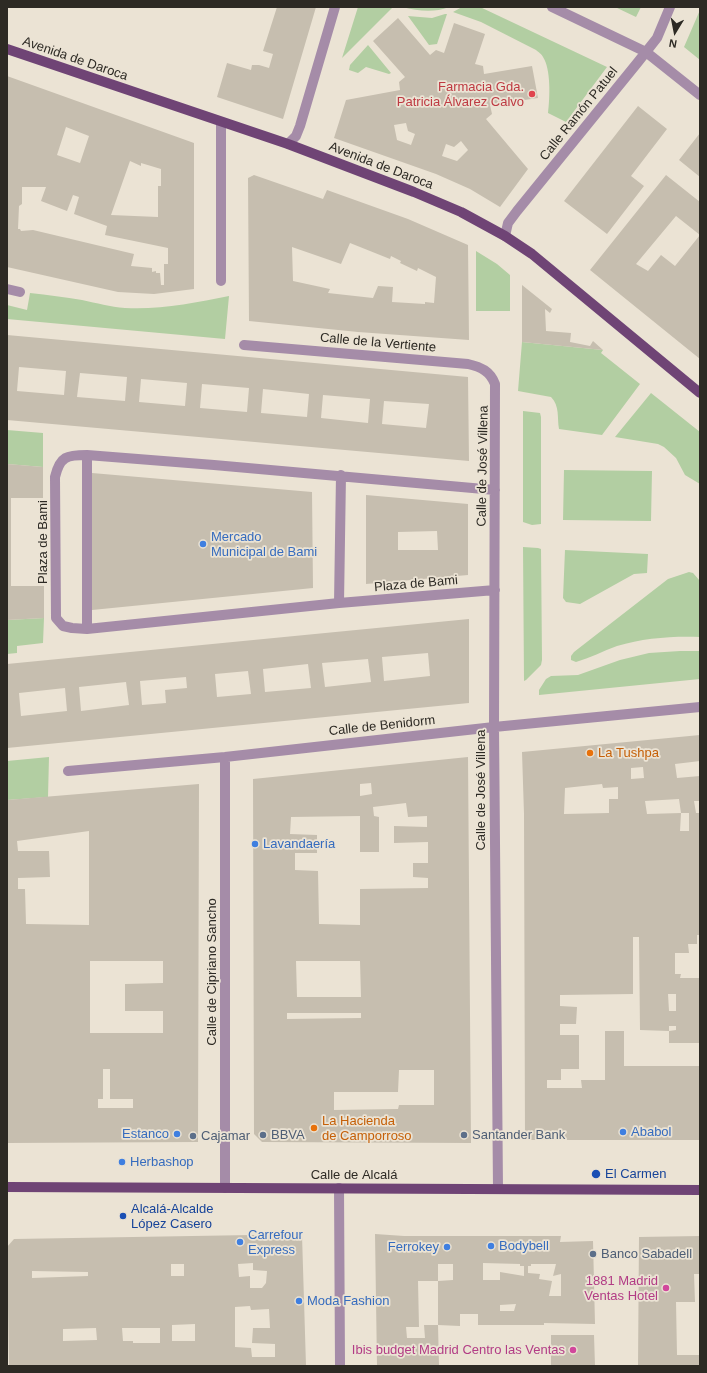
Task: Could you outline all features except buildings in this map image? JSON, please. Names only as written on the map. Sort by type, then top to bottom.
[{"type":"main road","name":"Avenida de Daroca","points":[[7,49],[288,144],[414,192],[461,212],[505,236],[532,254],[700,393]]},
{"type":"main road","name":"Calle de Alcalá","points":[[7,1187],[700,1190]]},
{"type":"street","points":[[288,144],[296,136],[300,126],[335,7]]},
{"type":"street","points":[[552,7],[646,52],[700,95]]},
{"type":"street","name":"Calle Ramón Patuel","points":[[505,236],[508,223],[517,211],[657,38],[670,7]]},
{"type":"street","points":[[221,122],[221,282]]},
{"type":"street","points":[[7,289],[20,292]]},
{"type":"street","name":"Calle de la Vertiente","points":[[244,345],[475,366],[483,368],[493,378],[496,390]]},
{"type":"street","name":"Calle de José Villena","points":[[496,390],[494,727],[498,1189]]},
{"type":"street","name":"Plaza de Bami","points":[[495,490],[340,475],[87,455],[73,455],[63,458],[58,466],[55,476],[56,618],[63,626],[87,629],[339,603],[495,590]]},
{"type":"street","points":[[87,455],[87,629]]},
{"type":"street","points":[[339,603],[340,475]]},
{"type":"street","name":"Calle de Benidorm","points":[[68,771],[225,757],[494,727],[700,707]]},
{"type":"street","name":"Calle de Cipriano Sancho","points":[[225,757],[225,1188]]},
{"type":"street","points":[[339,1188],[340,1366]]},
{"type":"green space","points":[[358,7],[393,7],[342,58]]},
{"type":"green space","points":[[402,7],[449,7],[426,11]]},
{"type":"green space","points":[[462,7],[480,7],[607,67],[566,122],[548,113],[549,76],[546,62],[542,55],[536,50],[481,22],[453,12]]},
{"type":"green space","points":[[615,7],[641,7],[636,17]]},
{"type":"green space","points":[[700,10],[700,60],[684,47]]},
{"type":"green space","points":[[447,14],[437,44],[429,45],[408,16],[432,18]]},
{"type":"green space","points":[[368,45],[391,73],[389,74],[366,67],[358,73],[349,70],[350,65]]},
{"type":"green space","points":[[476,251],[497,264],[510,275],[510,311],[476,311]]},
{"type":"green space","points":[[30,293],[76,299],[125,308],[151,308],[177,305],[229,296],[225,339],[7,319],[7,305],[27,310]]},
{"type":"green space","points":[[522,342],[603,350],[601,353],[640,384],[602,435],[559,429],[556,404],[551,397],[518,391]]},
{"type":"green space","points":[[651,393],[700,432],[700,484],[685,475],[676,458],[664,447],[658,444],[615,437]]},
{"type":"green space","points":[[523,411],[540,413],[541,417],[541,524],[532,525],[523,522]]},
{"type":"green space","points":[[7,430],[43,433],[43,467],[7,464]]},
{"type":"green space","points":[[564,470],[652,471],[651,521],[563,520]]},
{"type":"green space","points":[[523,547],[541,549],[542,660],[541,665],[524,681]]},
{"type":"green space","points":[[565,550],[648,554],[647,573],[634,574],[580,604],[566,602],[563,598]]},
{"type":"green space","points":[[689,572],[693,573],[700,581],[700,637],[648,639],[617,646],[576,662],[571,660],[571,656],[574,652],[668,579]]},
{"type":"green space","points":[[44,618],[43,643],[17,646],[17,653],[7,654],[7,620]]},
{"type":"green space","points":[[700,651],[700,679],[539,695],[539,690],[546,679],[551,676],[578,675],[620,660],[649,653]]},
{"type":"green space","points":[[49,757],[48,797],[7,800],[7,761]]},
{"type":"place","name":"Farmacia Gda. Patricia Álvarez Calvo","points":[[532,94]]},
{"type":"place","name":"Mercado Municipal de Bami","points":[[203,544]]},
{"type":"place","name":"La Tushpa","points":[[590,753]]},
{"type":"place","name":"Lavandaería","points":[[255,844]]},
{"type":"place","name":"La Hacienda de Camporroso","points":[[314,1128]]},
{"type":"place","name":"Ababol","points":[[623,1132]]},
{"type":"place","name":"Estanco","points":[[177,1134]]},
{"type":"place","name":"BBVA","points":[[263,1135]]},
{"type":"place","name":"Santander Bank","points":[[464,1135]]},
{"type":"place","name":"Cajamar","points":[[193,1136]]},
{"type":"place","name":"Herbashop","points":[[122,1162]]},
{"type":"place","name":"El Carmen","points":[[596,1174]]},
{"type":"place","name":"Alcalá-Alcalde López Casero","points":[[123,1216]]},
{"type":"place","name":"Carrefour Express","points":[[240,1242]]},
{"type":"place","name":"Bodybell","points":[[491,1246]]},
{"type":"place","name":"Ferrokey","points":[[447,1247]]},
{"type":"place","name":"Banco Sabadell","points":[[593,1254]]},
{"type":"place","name":"1881 Madrid Ventas Hotel","points":[[666,1288]]},
{"type":"place","name":"Moda Fashion","points":[[299,1301]]},
{"type":"place","name":"Ibis budget Madrid Centro las Ventas","points":[[573,1350]]}]
